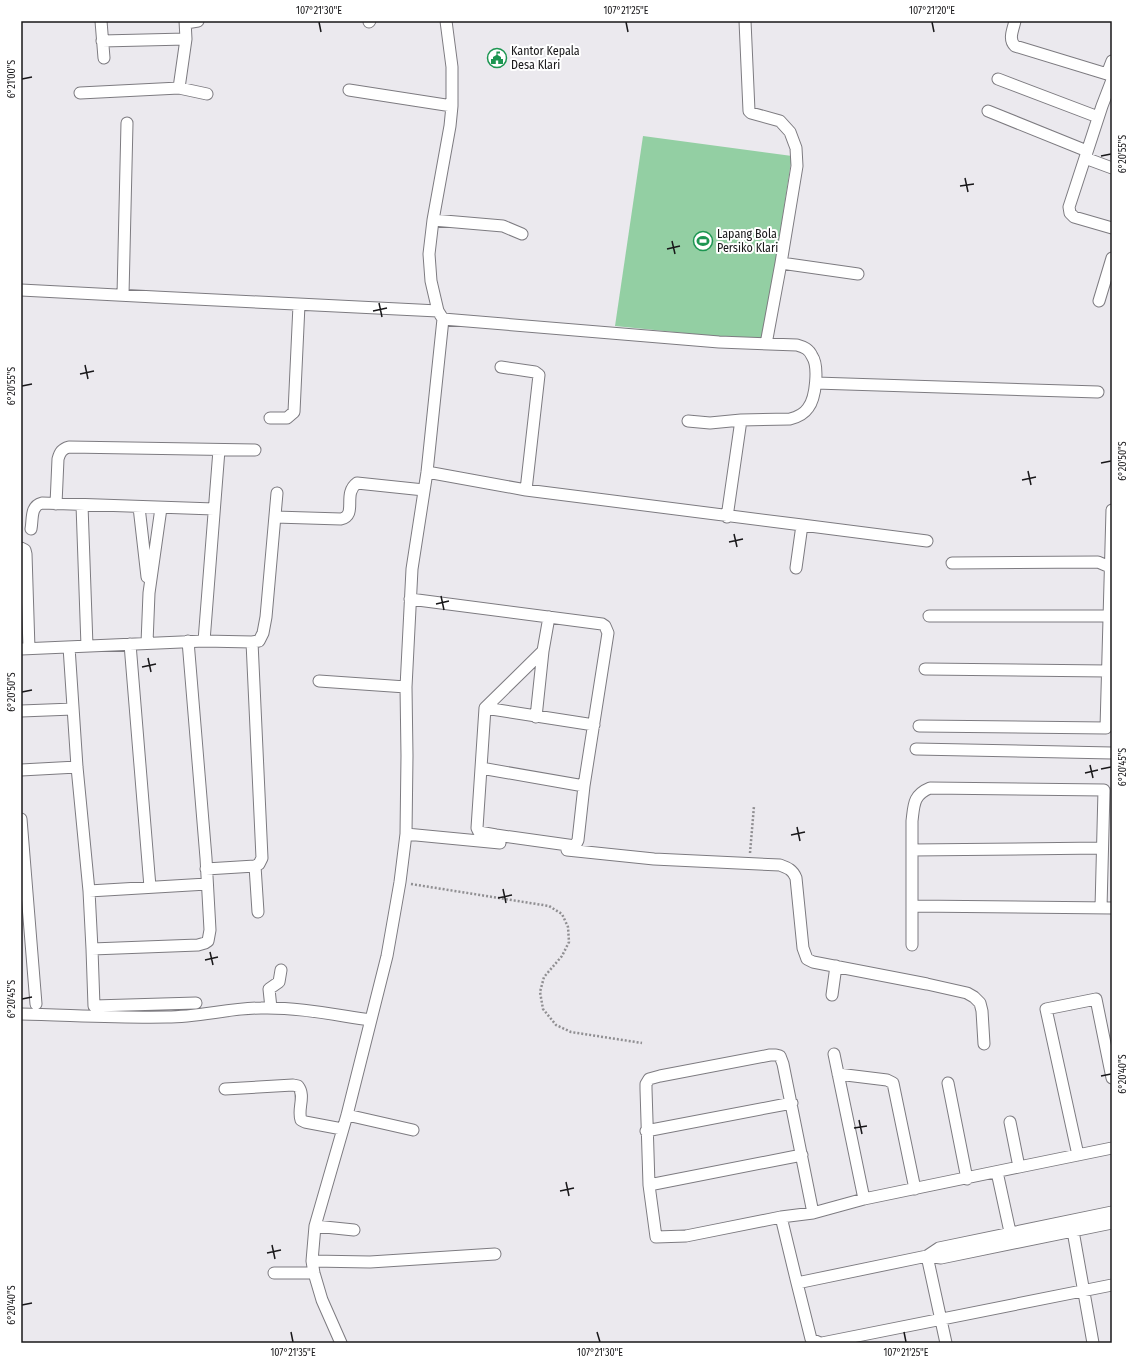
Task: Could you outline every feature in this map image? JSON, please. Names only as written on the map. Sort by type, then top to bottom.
[{"type":"street","points":[[101,21],[104,58]]},
{"type":"street","points":[[179,88],[186,39],[186,22],[198,21]]},
{"type":"street","points":[[341,1343],[322,1300],[312,1261],[315,1226],[347,1115],[387,956],[400,882],[406,834],[406,687],[412,569],[427,472],[441,315],[431,281],[428,254],[450,126],[452,106],[452,74],[446,21]]},
{"type":"street","points":[[745,21],[749,111],[751,113],[780,121],[790,132],[796,148],[797,166],[766,344]]},
{"type":"street","points":[[1015,21],[1011,38],[1012,43],[1015,46],[1107,74],[1112,61]]},
{"type":"street","points":[[102,41],[186,39]]},
{"type":"street","points":[[998,79],[1104,111]]},
{"type":"street","points":[[1112,80],[1104,111],[1086,155],[1068,207],[1070,213],[1074,216],[1112,228]]},
{"type":"street","points":[[80,93],[179,88],[207,94]]},
{"type":"street","points":[[349,90],[452,106]]},
{"type":"street","points":[[988,111],[1112,168]]},
{"type":"street","points":[[123,295],[127,123]]},
{"type":"street","points":[[433,220],[503,226],[522,234]]},
{"type":"street","points":[[1099,301],[1112,258]]},
{"type":"street","points":[[781,263],[858,274]]},
{"type":"street","points":[[21,290],[299,305],[441,315],[711,341],[797,345],[808,350],[814,360],[816,383],[812,400],[809,407],[798,417],[790,419],[741,420],[710,423],[688,421]]},
{"type":"street","points":[[270,418],[287,418],[294,412],[299,305]]},
{"type":"street","points":[[501,367],[535,372],[539,375],[526,490]]},
{"type":"street","points":[[816,383],[1098,392]]},
{"type":"street","points":[[727,517],[741,420]]},
{"type":"street","points":[[56,504],[58,459],[63,449],[69,447],[256,450]]},
{"type":"street","points":[[204,640],[219,450]]},
{"type":"street","points":[[427,472],[526,490],[727,517],[927,541]]},
{"type":"street","points":[[275,517],[346,518],[350,513],[350,492],[352,487],[357,483],[424,490]]},
{"type":"street","points":[[21,548],[25,550],[26,554],[25,649],[204,640],[259,641],[263,633],[277,493]]},
{"type":"street","points":[[32,529],[34,508],[42,503],[214,509]]},
{"type":"street","points":[[82,505],[87,646]]},
{"type":"street","points":[[139,507],[149,593]]},
{"type":"street","points":[[146,643],[149,593],[161,508]]},
{"type":"street","points":[[919,726],[1106,728],[1112,510]]},
{"type":"street","points":[[796,568],[802,525]]},
{"type":"street","points":[[952,563],[1098,562],[1111,568]]},
{"type":"street","points":[[410,599],[602,624],[607,630],[608,633],[584,786],[578,840],[574,848]]},
{"type":"street","points":[[536,717],[543,651],[549,616]]},
{"type":"street","points":[[929,616],[1109,616]]},
{"type":"street","points":[[92,949],[198,945],[208,941],[210,930],[206,869],[188,641]]},
{"type":"street","points":[[206,869],[255,866],[259,864],[262,858],[252,642]]},
{"type":"street","points":[[130,644],[150,887]]},
{"type":"street","points":[[69,647],[77,767],[89,891],[94,1006],[196,1003]]},
{"type":"street","points":[[543,651],[485,708],[477,828],[479,832],[574,848],[654,859],[780,865],[789,868],[794,873],[796,878],[804,954],[807,959],[813,962],[967,993],[980,1003],[984,1044]]},
{"type":"street","points":[[925,669],[1108,671]]},
{"type":"street","points":[[319,681],[406,687]]},
{"type":"street","points":[[485,708],[594,726]]},
{"type":"street","points":[[21,712],[73,709]]},
{"type":"street","points":[[916,749],[1112,753]]},
{"type":"street","points":[[21,770],[77,767]]},
{"type":"street","points":[[481,768],[584,786]]},
{"type":"street","points":[[912,906],[1107,908],[1102,848],[1104,790],[930,788],[921,792],[914,803],[912,821],[912,850],[912,906],[912,945]]},
{"type":"street","points":[[21,819],[36,1004]]},
{"type":"street","points":[[406,834],[574,848]]},
{"type":"street","points":[[912,850],[1102,848]]},
{"type":"street","points":[[255,866],[258,912]]},
{"type":"street","points":[[89,891],[207,884]]},
{"type":"street","points":[[832,995],[836,966]]},
{"type":"street","points":[[271,1008],[269,990],[279,982],[281,970]]},
{"type":"street","points":[[1078,1155],[1046,1009],[1096,999],[1112,1078]]},
{"type":"street","points":[[21,1014],[168,1017],[203,1015],[242,1008],[271,1008],[325,1013],[370,1020]]},
{"type":"street","points":[[834,1054],[864,1199]]},
{"type":"street","points":[[813,1212],[792,1103],[782,1060],[776,1055],[649,1079],[646,1084],[646,1131],[649,1186],[656,1237],[686,1236],[813,1212],[864,1199],[1112,1148]]},
{"type":"street","points":[[838,1074],[887,1080],[893,1083],[915,1189]]},
{"type":"street","points":[[948,1083],[967,1179]]},
{"type":"street","points":[[225,1089],[293,1085],[298,1086],[302,1095],[301,1120],[342,1129]]},
{"type":"street","points":[[646,1131],[792,1103]]},
{"type":"street","points":[[347,1115],[413,1130]]},
{"type":"street","points":[[1010,1122],[1019,1168]]},
{"type":"street","points":[[649,1186],[802,1155]]},
{"type":"street","points":[[997,1172],[1011,1239]]},
{"type":"street","points":[[797,1283],[928,1256],[942,1258],[1112,1212]]},
{"type":"street","points":[[781,1217],[811,1339],[821,1343],[1084,1292],[1112,1285]]},
{"type":"street","points":[[1011,1239],[1073,1231],[1112,1223]]},
{"type":"street","points":[[315,1226],[354,1230]]},
{"type":"street","points":[[1073,1231],[1093,1343]]},
{"type":"street","points":[[312,1261],[370,1262],[495,1254]]},
{"type":"street","points":[[928,1256],[946,1343]]},
{"type":"street","points":[[274,1273],[314,1273]]},
{"type":"path","points":[[749,863],[754,806]]},
{"type":"path","points":[[400,882],[549,906],[562,914],[568,927],[569,942],[562,956],[544,977],[540,992],[543,1009],[556,1025],[571,1032],[642,1043]]},
{"type":"green space","name":"Lapang Bola Persiko Klari","points":[[643,136],[792,156],[763,341],[615,326]]},
{"type":"place","name":"Kantor Kepala Desa Klari","points":[[497,58]]},
{"type":"place","name":"Lapang Bola Persiko Klari","points":[[703,241]]}]
